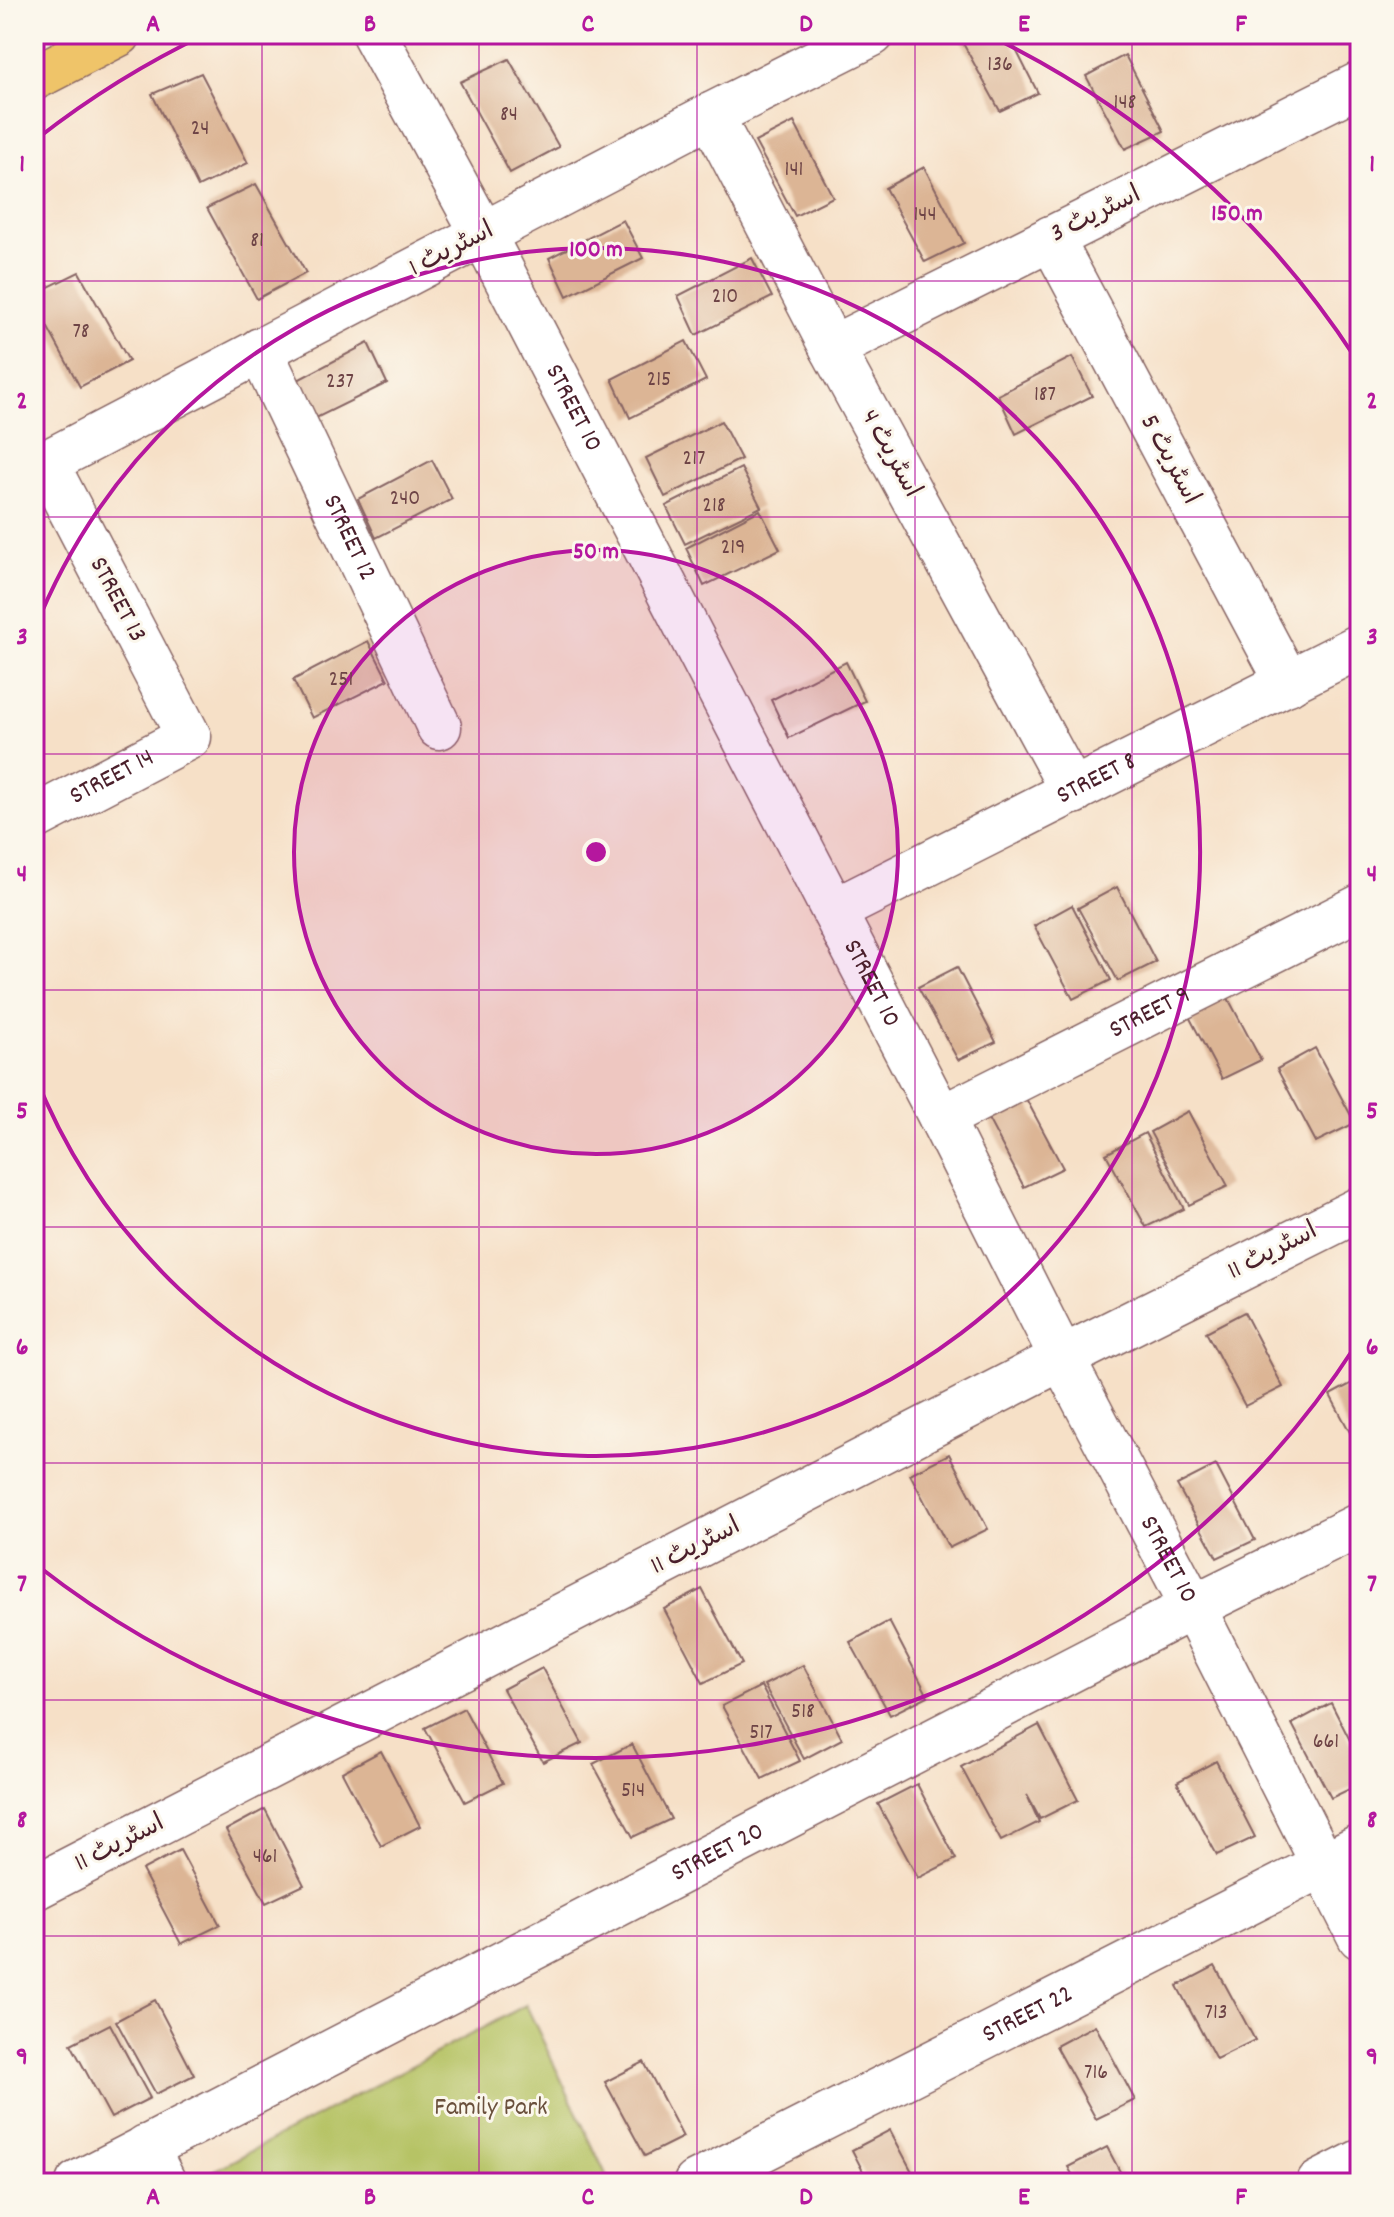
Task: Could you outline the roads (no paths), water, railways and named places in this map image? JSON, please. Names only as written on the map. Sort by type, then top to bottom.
[{"type":"main road","points":[[34,78],[119,34]]},
{"type":"street","name":"STREET 10","points":[[374,34],[483,234],[1193,1607],[1342,1855],[1360,1937]]},
{"type":"street","name":"اسٹریٹ 1","points":[[40,466],[872,34]]},
{"type":"street","name":"اسٹریٹ 3","points":[[832,348],[1051,238],[1358,91]]},
{"type":"street","name":"اسٹریٹ 4","points":[[711,115],[832,348],[1073,792]]},
{"type":"street","name":"اسٹریٹ 5","points":[[1051,238],[1288,683]]},
{"type":"street","name":"STREET 12","points":[[260,350],[439,727]]},
{"type":"street","name":"STREET 13","points":[[40,466],[189,737]]},
{"type":"street","name":"STREET 8","points":[[834,911],[1360,646]]},
{"type":"street","name":"STREET 14","points":[[34,818],[189,737]]},
{"type":"street","name":"STREET 9","points":[[941,1118],[1360,907]]},
{"type":"street","name":"اسٹریٹ 11","points":[[34,1888],[1062,1358],[1360,1209]]},
{"type":"street","name":"STREET 20","points":[[78,2183],[155,2165],[1193,1607],[1360,1525]]},
{"type":"street","name":"STREET 22","points":[[696,2183],[1342,1855]]},
{"type":"street","points":[[1319,2183],[1360,2162]]},
{"type":"park label","name":"Family Park","points":[[491,2108]]}]
